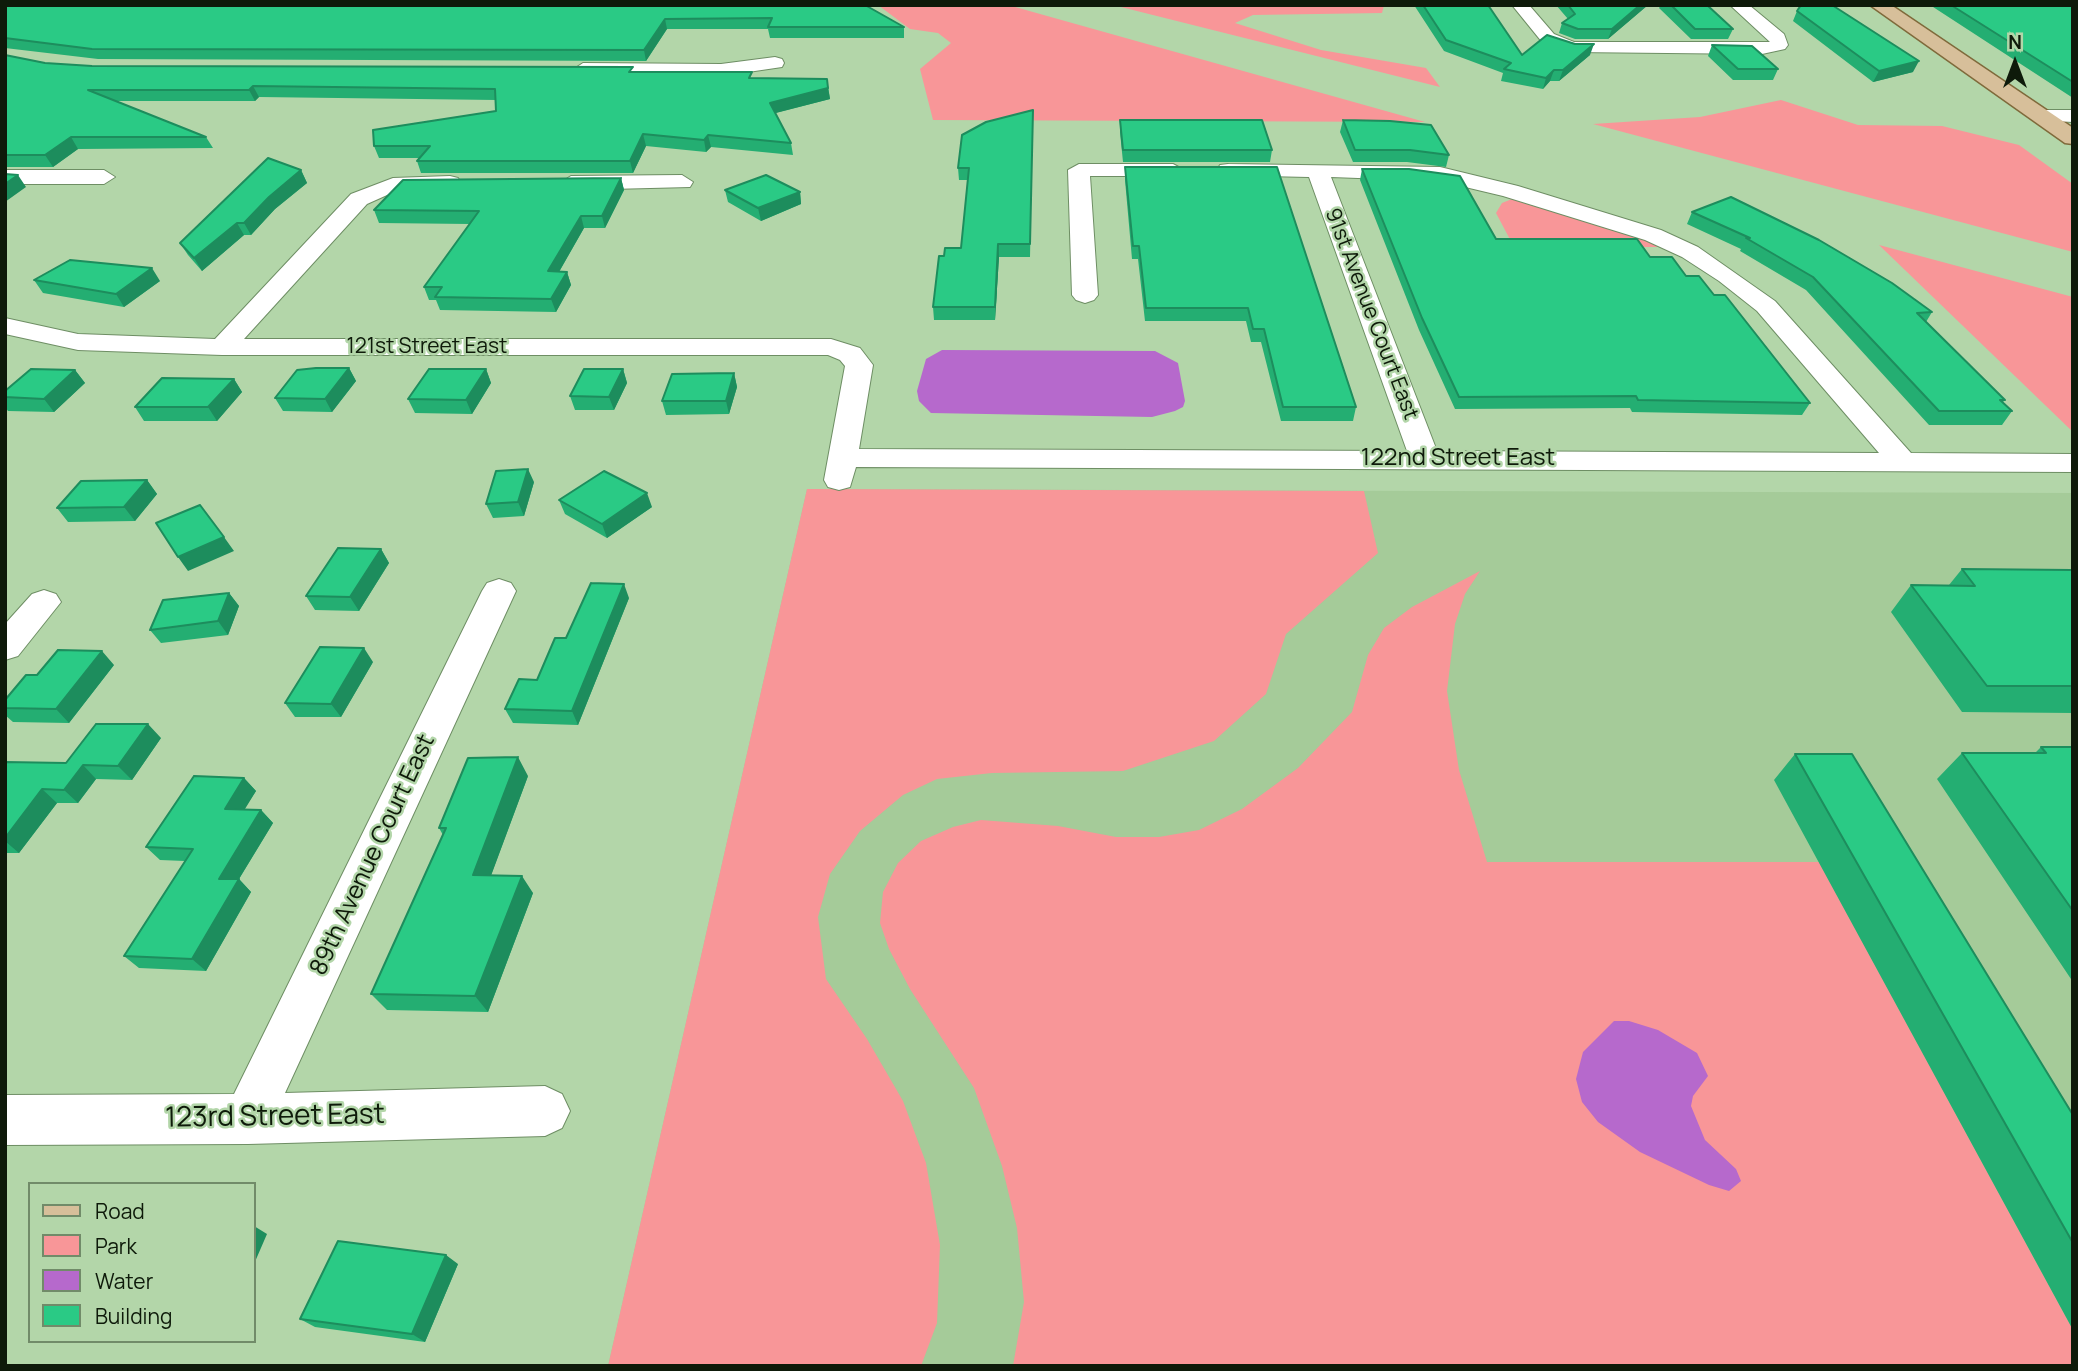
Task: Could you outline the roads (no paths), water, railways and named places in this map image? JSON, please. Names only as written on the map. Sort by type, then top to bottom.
[{"type":"main road","points":[[1879,5],[2073,138]]},
{"type":"street","points":[[1521,5],[1548,37],[1572,47],[1762,49],[1779,45],[1778,38],[1738,5]]},
{"type":"street","points":[[563,69],[721,70],[775,63]]},
{"type":"street","points":[[2042,116],[2073,116]]},
{"type":"street","points":[[1085,295],[1079,170],[1317,170],[1440,174],[1510,191],[1653,235],[1690,252],[1728,276],[1766,306],[1902,461]]},
{"type":"street","name":"91st Avenue Court East","points":[[1317,170],[1425,458]]},
{"type":"street","points":[[5,177],[104,177]]},
{"type":"street","points":[[545,183],[682,182]]},
{"type":"street","points":[[222,348],[359,199],[378,189],[408,183],[477,183]]},
{"type":"street","name":"121st Street East","points":[[5,326],[78,342],[222,348],[820,346],[850,354],[859,365],[841,470]]},
{"type":"street","name":"122nd Street East","points":[[841,470],[1425,458],[2073,463]]},
{"type":"street","name":"89th Avenue Court East","points":[[248,1119],[499,591]]},
{"type":"street","points":[[5,647],[44,602]]},
{"type":"street","name":"123rd Street East","points":[[5,1120],[248,1119],[545,1111]]},
{"type":"water","points":[[942,350],[1155,351],[1178,363],[1185,401],[1183,407],[1175,411],[1152,417],[931,413],[919,401],[917,391],[926,359]]},
{"type":"water","points":[[1614,1021],[1629,1021],[1658,1030],[1697,1053],[1708,1076],[1693,1096],[1691,1106],[1705,1140],[1736,1169],[1741,1181],[1729,1191],[1709,1185],[1640,1152],[1598,1122],[1582,1102],[1576,1079],[1583,1052]]}]
